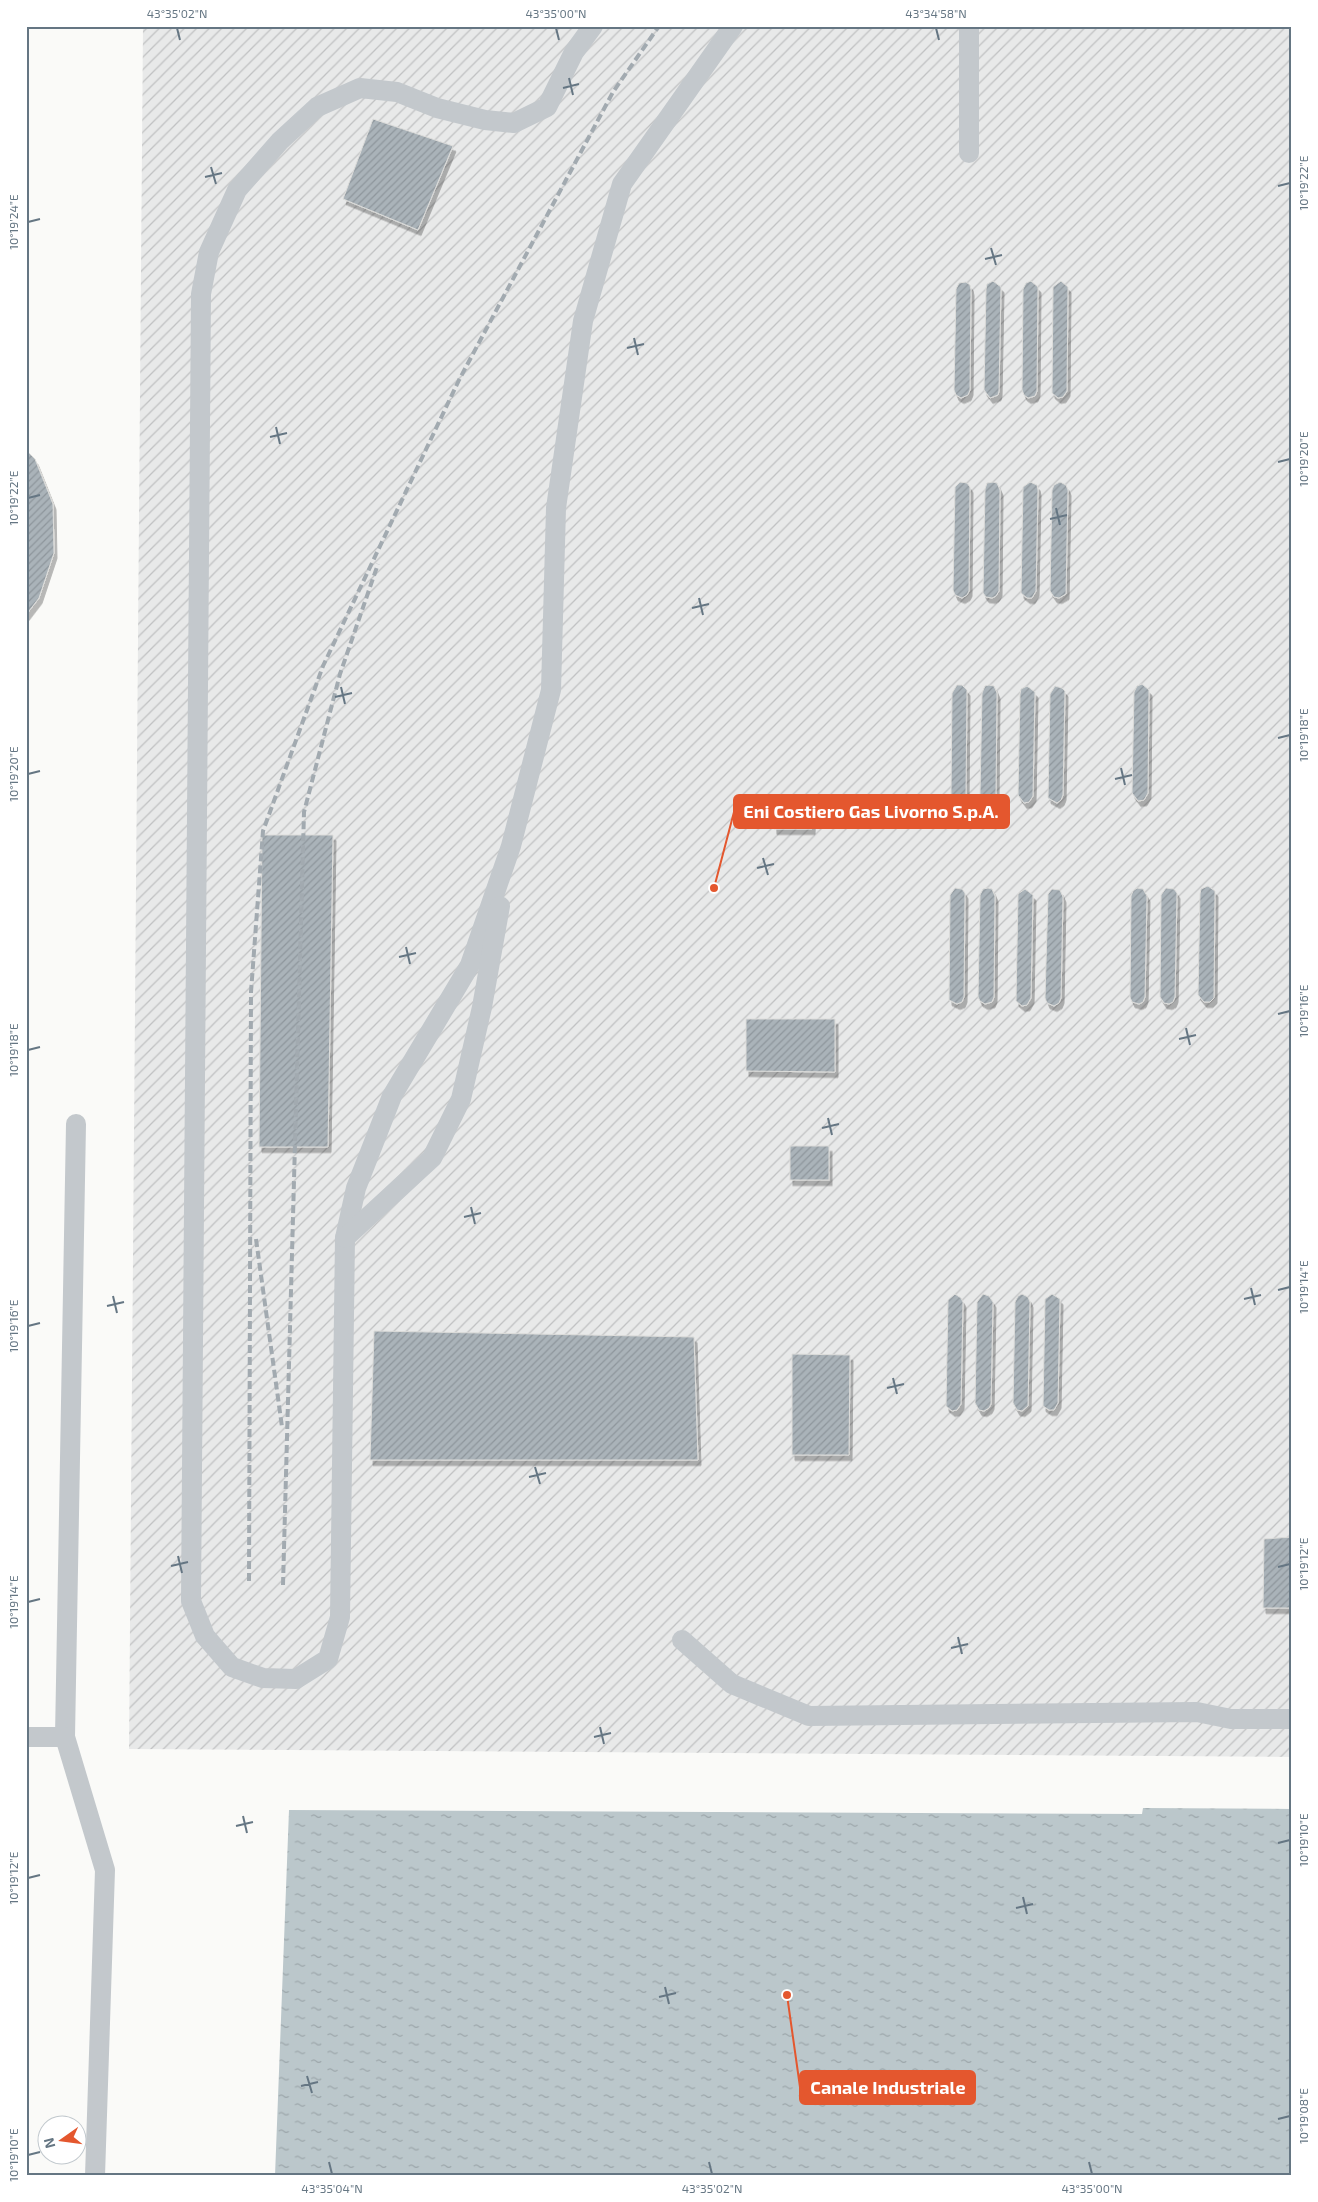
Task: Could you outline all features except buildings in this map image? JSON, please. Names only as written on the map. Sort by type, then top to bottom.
[{"type":"lane","points":[[593,26],[574,52],[547,107],[514,123],[485,120],[437,108],[397,92],[360,88],[317,107],[280,142],[238,190],[209,252],[201,294],[191,1600],[205,1636],[232,1667],[263,1678],[296,1679],[328,1659],[340,1617],[345,1238],[356,1188],[392,1096],[470,964],[510,846],[552,690],[556,508],[586,312],[622,184],[733,26]]},
{"type":"lane","points":[[969,26],[969,152]]},
{"type":"lane","points":[[345,1238],[432,1158],[461,1099],[482,1007],[510,846]]},
{"type":"lane","points":[[76,1124],[65,1738],[105,1870],[95,2176]]},
{"type":"lane","points":[[682,1640],[732,1684],[809,1716],[1197,1712],[1231,1719],[1292,1719]]},
{"type":"lane","points":[[26,1737],[65,1738]]},
{"type":"shaded area","points":[[143,26],[1292,26],[1292,1757],[129,1749]]},
{"type":"water","points":[[1143,1808],[1292,1809],[1292,2176],[275,2176],[289,1810],[1142,1814]]},
{"type":"railway","points":[[249,1581],[251,992],[263,831],[323,666],[459,380],[613,92],[659,26]]},
{"type":"railway","points":[[283,1585],[304,812],[340,674],[378,564]]},
{"type":"railway","points":[[256,1239],[282,1427]]},
{"type":"place","name":"Eni Costiero Gas Livorno S.p.A.","points":[[714,888]]},
{"type":"place","name":"Canale Industriale","points":[[787,1995]]}]
